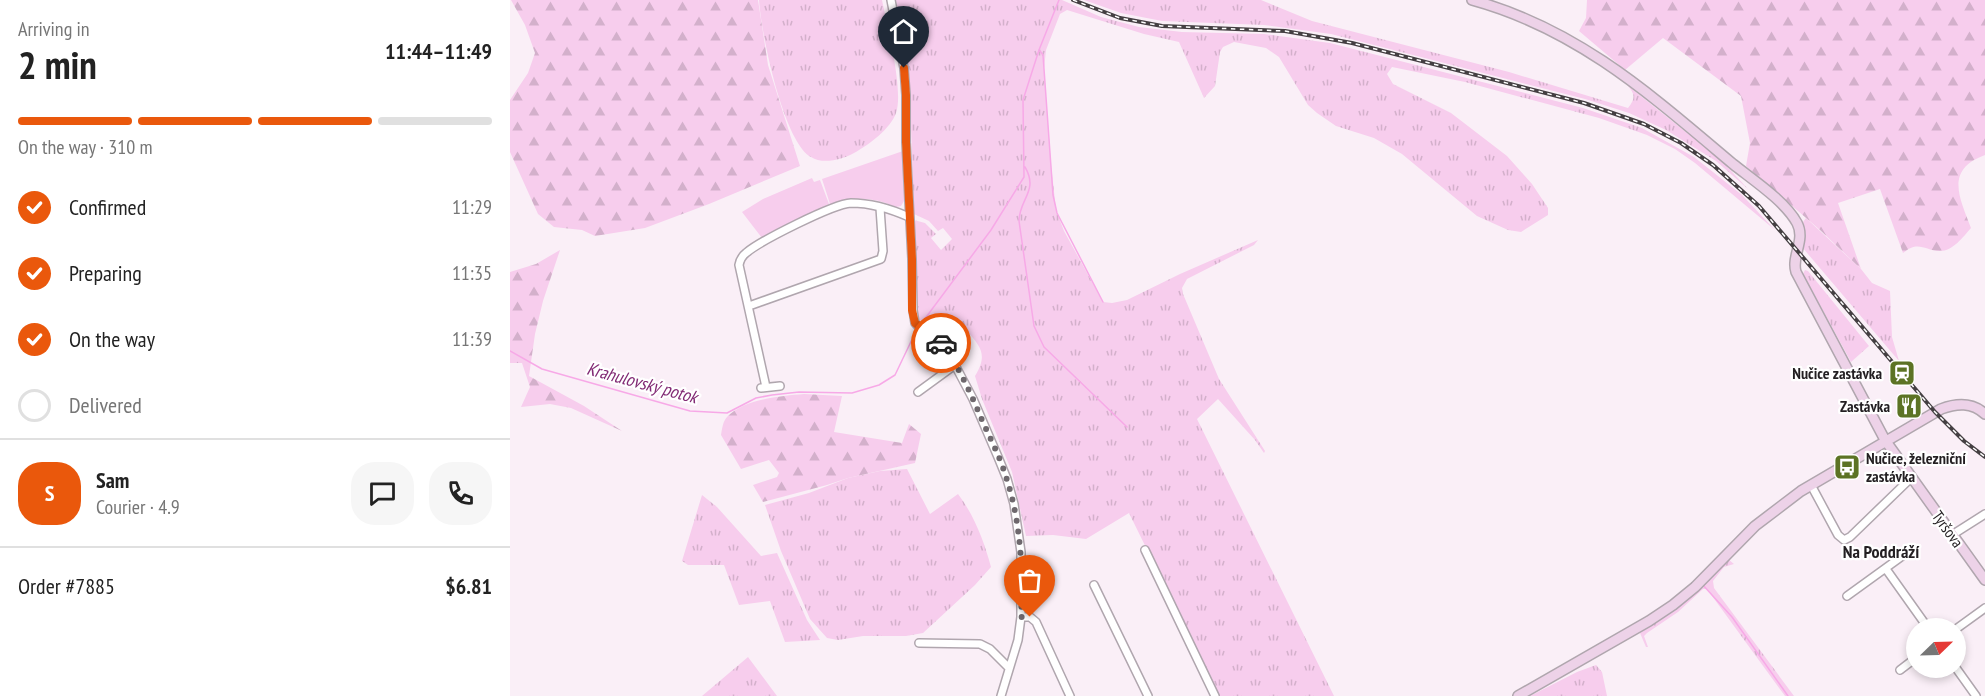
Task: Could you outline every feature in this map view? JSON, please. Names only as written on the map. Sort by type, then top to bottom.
[{"type":"street","points":[[891,0],[904,68],[912,310],[915,323],[941,344],[956,365],[1007,479],[1014,504],[1021,552],[1021,617],[1018,640],[1001,696]]},
{"type":"street","name":"Tyršova","points":[[1472,0],[1517,15],[1579,45],[1622,73],[1791,214],[1798,225],[1799,244],[1794,267],[1885,440],[1985,580]]},
{"type":"street","points":[[780,386],[763,388],[749,306],[739,265],[740,259],[767,240],[843,204],[853,203],[880,208],[909,217]]},
{"type":"street","points":[[749,306],[881,259],[883,251],[880,208]]},
{"type":"street","points":[[918,392],[956,365]]},
{"type":"street","points":[[1518,696],[1673,605],[1703,579],[1755,526],[1801,491],[1885,440],[1951,405],[1975,406],[1985,414]]},
{"type":"street","points":[[1811,485],[1838,535],[1844,540],[1850,537],[1911,478]]},
{"type":"street","points":[[1952,535],[1985,514]]},
{"type":"street","points":[[1847,596],[1912,549]]},
{"type":"street","points":[[1145,550],[1215,696]]},
{"type":"street","points":[[1886,569],[1921,618]]},
{"type":"street","points":[[1094,585],[1148,696]]},
{"type":"street","points":[[1966,622],[1985,608]]},
{"type":"street","points":[[1021,617],[1030,617],[1036,622],[1070,696]]},
{"type":"street","points":[[919,644],[980,644],[990,649],[1009,668]]},
{"type":"street","points":[[1900,670],[1906,665]]},
{"type":"street","points":[[1963,678],[1976,696]]},
{"type":"green space","points":[[511,0],[758,0],[768,65],[800,166],[645,228],[595,236],[582,230],[554,227],[538,214],[510,152],[510,100],[528,73],[535,53],[525,25]]},
{"type":"green space","points":[[759,0],[882,0],[894,58],[898,103],[893,119],[879,136],[854,153],[833,160],[821,161],[811,157],[801,147],[791,130],[775,84],[764,36]]},
{"type":"green space","points":[[896,0],[1062,0],[1101,17],[1139,27],[1182,32],[1264,34],[1330,43],[1583,108],[1642,128],[1694,157],[1742,195],[1775,230],[1695,163],[1675,149],[1647,135],[1599,118],[1465,82],[1392,67],[1387,74],[1393,84],[1451,113],[1507,156],[1532,184],[1548,208],[1548,215],[1521,232],[1508,230],[1477,216],[1402,154],[1374,138],[1336,126],[1317,113],[1308,105],[1279,57],[1266,48],[1234,42],[1223,47],[1220,52],[1215,86],[1204,98],[1179,42],[1144,34],[1067,10],[1060,14],[1046,50],[1044,69],[1056,210],[1064,231],[1103,302],[1127,300],[1258,240],[1254,245],[1187,279],[1182,288],[1219,379],[1265,451],[1264,453],[1218,399],[1197,419],[1334,696],[1219,696],[1129,513],[1086,539],[1053,535],[1026,536],[1012,472],[975,376],[982,357],[979,347],[967,331],[961,331],[954,340],[929,325],[930,318],[924,325],[918,317],[914,220],[925,223],[936,234],[931,238],[941,250],[952,239],[943,228],[938,231],[929,221],[914,214],[909,69]]},
{"type":"green space","points":[[1084,0],[1261,0],[1312,21],[1509,72],[1628,108],[1634,96],[1627,85],[1721,160],[1748,189],[1716,161],[1666,130],[1629,113],[1585,99],[1331,34],[1264,25],[1162,21],[1121,13]]},
{"type":"green space","points":[[1587,0],[1985,0],[1985,155],[1972,161],[1964,169],[1958,186],[1971,228],[1949,249],[1940,251],[1917,246],[1903,253],[1880,189],[1838,203],[1861,269],[1746,166],[1750,143],[1741,96],[1663,38],[1625,70],[1579,31],[1586,18]]},
{"type":"green space","points":[[903,151],[904,201],[901,206],[896,207],[880,201],[863,199],[830,204],[822,179]]},
{"type":"green space","points":[[812,178],[814,182],[820,180],[829,204],[762,238],[742,212],[763,199]]},
{"type":"green space","points":[[1806,218],[1861,269],[1872,283],[1890,291],[1892,337],[1899,361],[1802,247],[1806,235],[1803,222]]},
{"type":"green space","points":[[560,250],[543,301],[535,334],[529,376],[584,406],[622,431],[571,408],[550,404],[521,407],[530,387],[522,363],[510,363],[510,272],[536,264]]},
{"type":"green space","points":[[1805,270],[1869,346],[1851,362],[1803,274]]},
{"type":"green space","points":[[804,394],[842,396],[834,432],[902,443],[909,424],[921,434],[915,463],[848,478],[763,502],[753,485],[777,477],[779,473],[769,460],[741,469],[721,435],[724,423],[734,411],[753,402]]},
{"type":"green space","points":[[907,469],[930,514],[958,494],[978,529],[991,567],[923,633],[906,636],[863,636],[838,640],[827,638],[810,619],[781,551],[765,505],[809,493],[848,478],[880,471]]},
{"type":"green space","points":[[702,495],[717,507],[761,556],[777,553],[807,620],[820,640],[785,642],[770,601],[739,605],[724,565],[688,565],[682,561]]},
{"type":"green space","points":[[1728,559],[1734,564],[1724,567],[1713,581],[1714,588],[1794,696],[1785,696],[1707,589],[1703,589],[1678,612],[1647,633],[1644,636],[1648,647],[1646,647],[1640,633],[1686,598]]},
{"type":"green space","points":[[748,657],[777,696],[702,696]]},
{"type":"green space","points":[[1596,665],[1602,672],[1607,696],[1530,696],[1577,672]]},
{"type":"waterway","name":"Krahulovský potok","points":[[921,324],[991,230],[1024,177],[1023,100],[1039,50],[1059,0]]},
{"type":"waterway","points":[[1040,51],[1043,55],[1053,195],[1057,213],[1103,302]]},
{"type":"waterway","points":[[1025,167],[1030,182],[1019,221],[1034,326],[1044,347],[1127,427]]},
{"type":"waterway","name":"Krahulovský potok","points":[[510,351],[542,369],[690,411],[727,413],[756,398],[772,395],[799,392],[852,393],[879,385],[895,375],[917,329]]},
{"type":"waterway","points":[[1702,584],[1732,617],[1788,696]]},
{"type":"railway","points":[[1073,0],[1120,18],[1162,26],[1285,31],[1352,43],[1584,103],[1644,124],[1681,143],[1713,165],[1759,206],[1935,412],[1964,441],[1985,457]]},
{"type":"way so far","points":[[941,343],[956,365],[973,399],[1007,479],[1014,504],[1021,552],[1021,617],[1030,617]]},
{"type":"place","name":"Nučice zastávka","points":[[1902,373]]},
{"type":"place","name":"Zastávka","points":[[1909,406]]},
{"type":"place","name":"Nučice, železniční zastávka","points":[[1847,467]]},
{"type":"district","name":"Na Poddráží","points":[[1881,552]]},
{"type":"route","points":[[904,68],[912,310],[915,323],[941,343]]}]
